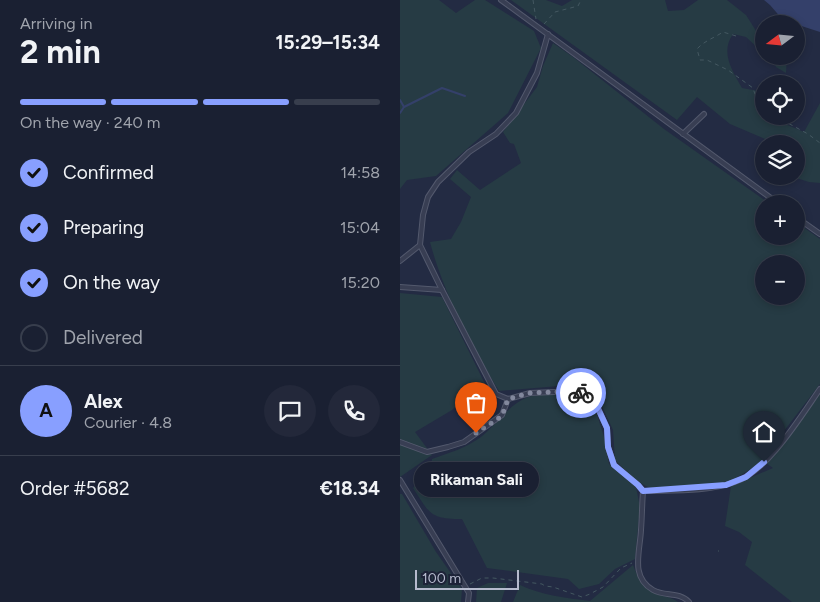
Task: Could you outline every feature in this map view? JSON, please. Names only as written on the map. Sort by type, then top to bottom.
[{"type":"lane","points":[[501,0],[767,195]]},
{"type":"lane","points":[[548,34],[537,73],[516,113],[496,134],[469,152],[438,182],[428,197],[423,215],[420,245],[496,394],[508,399],[530,393],[578,391],[595,402],[607,428],[608,447],[614,465],[643,491],[641,532],[637,561],[638,572],[650,589],[684,596],[689,602]]},
{"type":"lane","points":[[683,134],[704,114]]},
{"type":"lane","points":[[805,223],[820,234]]},
{"type":"lane","points":[[400,261],[420,245]]},
{"type":"lane","points":[[400,287],[442,290]]},
{"type":"lane","points":[[643,491],[712,487],[737,482],[746,477],[758,468],[774,450],[820,389]]},
{"type":"lane","points":[[400,442],[427,452],[448,448],[464,442],[502,416],[508,399]]},
{"type":"lane","points":[[400,480],[469,593],[468,602]]},
{"type":"path","points":[[533,0],[539,27]]},
{"type":"path","points":[[539,27],[555,12],[578,6],[581,0]]},
{"type":"path","points":[[736,36],[723,32],[710,41],[702,42],[697,49],[700,60],[708,60],[728,70],[753,88],[755,94]]},
{"type":"path","points":[[792,125],[820,143]]},
{"type":"path","points":[[466,588],[482,578],[493,578],[542,584],[582,597],[603,587],[621,568],[637,561]]},
{"type":"shaded area","points":[[400,0],[439,0],[456,13],[475,0],[485,0],[534,31],[541,48],[508,113],[436,176],[407,180],[400,189]]},
{"type":"shaded area","points":[[511,0],[546,0],[562,6],[572,0],[665,0],[668,11],[684,10],[698,0],[727,0],[746,15],[755,29],[755,45],[746,37],[733,34],[729,41],[727,54],[731,68],[742,88],[755,90],[755,125],[787,125],[804,132],[820,103],[820,183],[805,181],[805,135],[756,135],[730,124],[697,97],[677,120]]},
{"type":"shaded area","points":[[553,43],[664,129],[757,195],[755,195],[755,245],[805,245],[805,228],[820,239],[820,384],[758,465],[727,483],[650,488],[640,483],[615,460],[613,430],[600,402],[582,389],[572,374],[571,385],[499,391],[450,300],[430,242],[451,239],[461,222],[471,197],[450,179],[457,170],[480,190],[521,163],[514,144],[510,143],[503,132],[537,87],[543,66]]},
{"type":"shaded area","points":[[775,65],[786,65],[786,73]]},
{"type":"shaded area","points":[[400,293],[442,297],[487,388],[472,390],[452,410],[415,432],[432,455],[400,477]]},
{"type":"shaded area","points":[[820,391],[820,602],[792,602],[745,565],[752,542],[739,532],[725,526],[731,486],[773,468],[766,463],[790,434]]},
{"type":"shaded area","points":[[574,394],[594,405],[604,437],[609,464],[636,487],[640,507],[635,559],[615,569],[599,584],[579,589],[568,579],[487,568],[462,519],[443,518],[432,513],[423,504],[413,488],[431,468],[432,459],[475,441],[521,400],[538,395]]},
{"type":"shaded area","points":[[400,494],[402,494],[436,552],[462,589],[461,602],[400,602]]},
{"type":"shaded area","points":[[633,565],[639,578],[647,588],[678,602],[513,602],[520,585],[545,594],[590,601]]},
{"type":"shaded area","points":[[488,583],[507,583],[501,602],[476,602],[477,588]]},
{"type":"water","points":[[764,0],[820,0],[820,32],[805,27],[805,15],[779,15]]},
{"type":"waterway","points":[[400,113],[404,107],[442,88],[465,96]]},
{"type":"waterway","points":[[400,100],[404,107]]},
{"type":"way so far","points":[[476,433],[502,416],[508,399],[530,393],[578,391],[581,393]]},
{"type":"place","name":"Rikaman Sali","points":[[476,433]]},
{"type":"route","points":[[581,393],[595,402],[607,428],[608,447],[614,465],[643,491],[726,485],[746,477],[764,462]]}]
